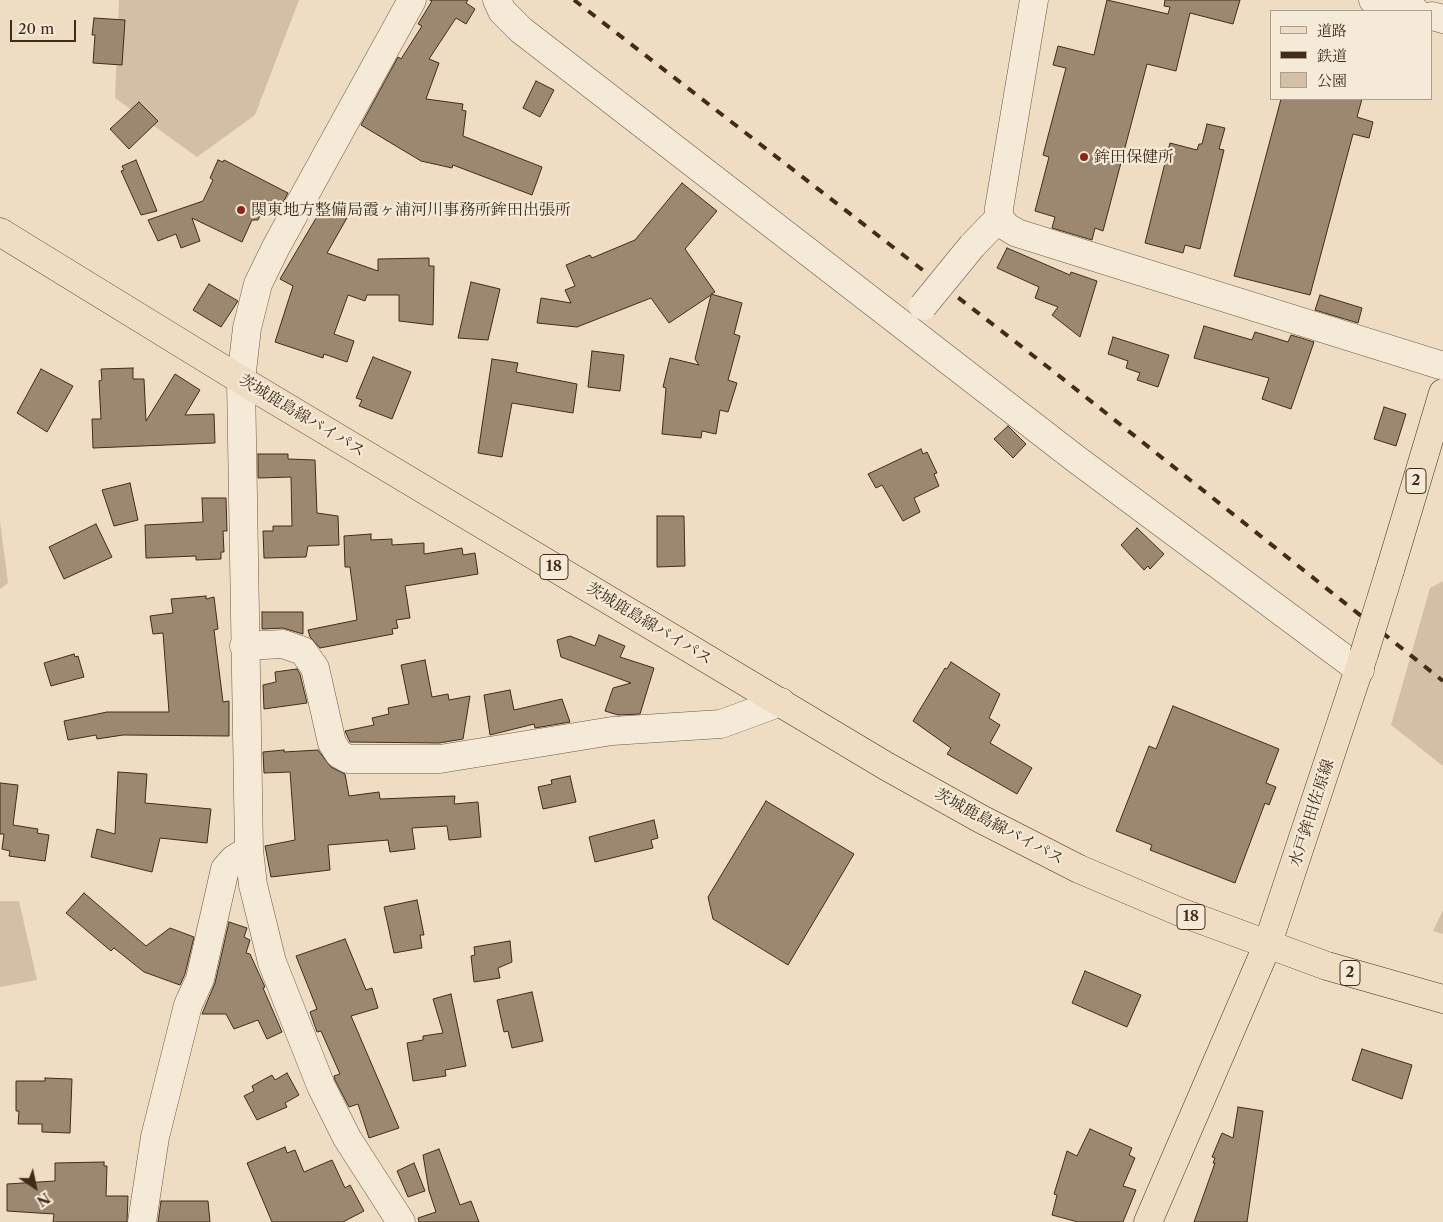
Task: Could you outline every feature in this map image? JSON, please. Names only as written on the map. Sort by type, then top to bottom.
[{"type":"main road","name":"茨城鹿島線バイパス","points":[[0,232],[241,380],[886,766],[981,819],[1071,865],[1180,912],[1267,946]]},
{"type":"main road","name":"水戸鉾田佐原線","points":[[1148,1222],[1267,946],[1362,662],[1443,393]]},
{"type":"main road","name":"2","points":[[1267,946],[1376,982],[1443,999]]},
{"type":"street","points":[[401,1222],[347,1138],[321,1086],[272,962],[253,885],[249,850],[244,646],[241,380],[247,328],[258,284],[276,247],[412,0]]},
{"type":"street","points":[[496,0],[502,11],[522,30],[1099,476],[1362,662]]},
{"type":"street","points":[[1034,0],[1000,196],[1000,218],[1007,227],[1017,233],[1443,366]]},
{"type":"street","points":[[1373,0],[1410,10]]},
{"type":"street","points":[[907,328],[972,246],[1000,218]]},
{"type":"street","points":[[244,646],[283,644],[303,651],[314,668],[332,743],[340,754],[348,759],[440,759],[612,731],[721,724],[781,702]]},
{"type":"street","points":[[142,1222],[155,1137],[188,1005],[200,979],[225,869],[249,850]]},
{"type":"green space","points":[[119,0],[299,0],[255,115],[197,157],[115,98]]},
{"type":"green space","points":[[0,521],[8,583],[0,589]]},
{"type":"green space","points":[[1443,581],[1443,766],[1391,725],[1430,588]]},
{"type":"green space","points":[[0,901],[19,901],[37,980],[0,987]]},
{"type":"green space","points":[[1443,910],[1443,934],[1433,931]]},
{"type":"building","points":[[430,0],[468,0],[466,3],[475,9],[466,24],[456,18],[429,59],[439,63],[426,99],[463,104],[462,110],[466,111],[463,136],[542,167],[532,195],[453,165],[452,168],[421,161],[361,125],[398,57],[401,59],[422,26],[418,24],[432,1]]},
{"type":"building","points":[[1107,0],[1168,14],[1170,7],[1164,6],[1165,0],[1240,0],[1233,24],[1190,13],[1176,71],[1147,64],[1103,231],[1095,228],[1092,240],[1052,228],[1055,217],[1035,211],[1049,157],[1043,155],[1066,68],[1053,65],[1058,46],[1094,55]]},
{"type":"building","points":[[94,18],[125,20],[122,65],[93,63],[95,35],[92,35]]},
{"type":"building","points":[[536,81],[554,90],[540,117],[523,108]]},
{"type":"building","points":[[1281,100],[1362,100],[1357,117],[1373,122],[1369,138],[1353,134],[1310,295],[1234,276]]},
{"type":"building","points":[[139,102],[158,121],[129,149],[110,129]]},
{"type":"building","points":[[1207,124],[1225,128],[1219,149],[1224,150],[1200,249],[1185,245],[1183,253],[1145,243],[1170,143],[1197,150],[1199,144],[1202,144]]},
{"type":"building","points":[[136,160],[157,211],[141,215],[121,171],[124,170],[122,166]]},
{"type":"building","points":[[218,160],[223,162],[224,160],[288,193],[279,210],[266,203],[258,220],[252,220],[242,242],[192,218],[200,241],[181,248],[176,234],[158,241],[148,220],[203,201],[213,180],[210,178]]},
{"type":"building","points":[[682,183],[717,211],[685,249],[715,292],[711,294],[742,303],[734,334],[740,336],[728,380],[737,383],[728,412],[720,410],[716,434],[702,431],[701,438],[662,434],[666,388],[663,387],[670,358],[699,365],[695,359],[711,295],[669,323],[651,298],[577,327],[537,323],[541,298],[571,303],[565,290],[575,286],[566,265],[590,255],[592,258],[635,240]]},
{"type":"building","points":[[325,203],[348,216],[327,253],[378,271],[378,259],[429,258],[429,266],[434,266],[433,325],[399,321],[399,295],[367,295],[365,301],[348,295],[334,334],[354,341],[347,362],[324,354],[323,358],[275,342],[293,286],[280,279]]},
{"type":"building","points":[[1007,248],[1070,275],[1071,272],[1097,281],[1080,337],[1052,315],[1058,307],[1035,298],[1039,287],[997,268]]},
{"type":"building","points":[[471,282],[500,289],[488,340],[458,338]]},
{"type":"building","points":[[209,284],[238,301],[221,327],[193,310]]},
{"type":"building","points":[[1320,295],[1362,308],[1358,323],[1315,310]]},
{"type":"building","points":[[1204,326],[1252,340],[1255,332],[1288,342],[1291,335],[1314,342],[1291,409],[1262,399],[1269,378],[1194,358]]},
{"type":"building","points":[[1113,337],[1169,355],[1158,387],[1137,380],[1140,373],[1126,368],[1128,361],[1108,354]]},
{"type":"building","points":[[592,351],[624,355],[620,391],[588,387]]},
{"type":"building","points":[[373,357],[411,372],[392,419],[359,406],[362,400],[356,398]]},
{"type":"building","points":[[492,359],[518,363],[516,372],[577,384],[573,413],[512,403],[502,457],[478,453]]},
{"type":"building","points":[[133,368],[133,379],[144,379],[146,421],[175,374],[200,390],[185,415],[214,414],[215,443],[93,448],[92,419],[101,419],[99,381],[102,380],[101,369]]},
{"type":"building","points":[[41,369],[73,386],[47,432],[17,413]]},
{"type":"building","points":[[1384,407],[1406,414],[1396,446],[1374,439]]},
{"type":"building","points":[[1008,426],[1026,444],[1013,458],[994,439]]},
{"type":"building","points":[[921,449],[923,454],[927,452],[937,473],[934,474],[939,486],[914,498],[920,512],[903,521],[882,485],[876,488],[868,474]]},
{"type":"building","points":[[258,454],[288,454],[288,459],[315,460],[317,513],[338,516],[339,545],[308,546],[306,557],[264,558],[263,531],[273,531],[273,526],[292,526],[291,477],[258,478]]},
{"type":"building","points":[[130,483],[138,520],[114,526],[102,490]]},
{"type":"building","points":[[202,498],[226,498],[227,531],[223,531],[224,552],[221,552],[221,559],[196,560],[196,556],[146,558],[145,525],[203,522]]},
{"type":"building","points":[[657,516],[684,516],[685,566],[657,567]]},
{"type":"building","points":[[96,524],[112,557],[64,579],[49,547]]},
{"type":"building","points":[[1137,528],[1164,554],[1150,569],[1148,566],[1144,570],[1121,545]]},
{"type":"building","points":[[371,534],[371,540],[392,539],[392,545],[424,543],[424,554],[462,548],[463,555],[475,553],[478,574],[405,586],[410,618],[396,620],[398,628],[392,629],[393,634],[320,648],[310,637],[308,630],[357,620],[350,567],[345,567],[344,536]]},
{"type":"building","points":[[206,596],[206,599],[214,597],[218,629],[214,630],[223,702],[229,701],[229,736],[123,735],[97,739],[96,735],[68,740],[64,721],[107,712],[169,712],[163,633],[153,634],[150,616],[173,613],[171,599]]},
{"type":"building","points":[[262,612],[303,612],[303,634],[283,628],[262,629]]},
{"type":"building","points":[[599,635],[625,646],[620,657],[654,668],[640,714],[618,715],[605,711],[613,688],[631,683],[561,657],[557,640],[570,636],[595,646]]},
{"type":"building","points":[[74,654],[75,657],[78,656],[84,677],[51,686],[44,663]]},
{"type":"building","points":[[425,660],[432,697],[448,694],[449,700],[470,696],[463,739],[439,743],[350,742],[345,731],[374,725],[372,718],[389,714],[388,708],[409,704],[401,665]]},
{"type":"building","points":[[951,662],[1000,694],[989,718],[1000,725],[990,743],[1032,768],[1017,794],[947,754],[951,748],[913,721],[945,668],[947,669]]},
{"type":"building","points":[[297,669],[307,703],[264,709],[263,685],[276,682],[275,672]]},
{"type":"building","points":[[510,690],[514,710],[562,699],[570,722],[535,728],[534,724],[490,735],[484,695]]},
{"type":"building","points":[[1173,706],[1279,749],[1266,783],[1276,787],[1269,805],[1265,803],[1235,883],[1150,850],[1152,845],[1116,831],[1149,746],[1156,749]]},
{"type":"building","points":[[284,750],[284,752],[318,750],[331,767],[345,774],[349,796],[379,792],[380,799],[455,796],[454,804],[478,802],[481,837],[449,840],[447,826],[412,828],[415,849],[390,852],[388,840],[328,845],[330,870],[271,877],[265,846],[295,840],[290,772],[264,773],[263,752]]},
{"type":"building","points":[[118,772],[147,774],[145,803],[211,809],[207,843],[160,838],[152,872],[91,857],[97,829],[115,834]]},
{"type":"building","points":[[570,776],[576,802],[543,809],[538,787],[552,784],[551,780]]},
{"type":"building","points":[[0,783],[18,785],[13,825],[38,829],[37,833],[49,835],[45,861],[9,856],[10,851],[2,849],[4,834],[0,834]]},
{"type":"building","points":[[766,801],[854,854],[788,965],[713,919],[708,897]]},
{"type":"building","points":[[654,820],[658,838],[651,840],[653,848],[595,862],[589,837]]},
{"type":"building","points":[[84,893],[146,946],[170,928],[194,937],[185,974],[180,985],[144,972],[114,948],[111,951],[66,913]]},
{"type":"building","points":[[417,900],[424,935],[420,935],[422,948],[394,953],[384,907]]},
{"type":"building","points":[[229,922],[247,928],[244,937],[250,940],[246,953],[250,954],[282,1032],[267,1039],[258,1020],[234,1029],[226,1014],[202,1014],[215,983]]},
{"type":"building","points":[[345,939],[366,990],[372,988],[378,1008],[351,1016],[399,1128],[369,1138],[358,1104],[349,1107],[335,1080],[334,1076],[340,1074],[321,1031],[317,1032],[310,1012],[317,1009],[296,956]]},
{"type":"building","points":[[510,941],[512,962],[498,968],[500,978],[474,982],[471,956],[475,955],[474,947]]},
{"type":"building","points":[[1085,971],[1141,995],[1127,1027],[1072,1003]]},
{"type":"building","points":[[532,992],[543,1041],[512,1048],[508,1031],[504,1032],[497,1000]]},
{"type":"building","points":[[451,994],[466,1066],[445,1070],[446,1076],[413,1081],[407,1043],[423,1040],[423,1036],[443,1033],[433,999]]},
{"type":"building","points":[[1362,1049],[1412,1065],[1402,1099],[1352,1080]]},
{"type":"building","points":[[287,1073],[299,1095],[285,1103],[287,1107],[257,1120],[244,1096],[254,1091],[252,1086],[272,1075],[275,1080]]},
{"type":"building","points":[[45,1078],[72,1079],[70,1133],[42,1132],[42,1124],[18,1124],[19,1111],[16,1111],[16,1081],[45,1081]]},
{"type":"building","points":[[1238,1107],[1263,1111],[1247,1222],[1194,1222],[1215,1163],[1213,1163],[1215,1158],[1212,1157],[1222,1133],[1233,1138]]},
{"type":"building","points":[[1090,1129],[1132,1148],[1129,1155],[1135,1158],[1123,1186],[1136,1190],[1123,1222],[1078,1222],[1052,1215],[1057,1195],[1054,1194],[1067,1151],[1077,1156]]},
{"type":"building","points":[[285,1147],[287,1153],[295,1150],[304,1172],[332,1160],[345,1188],[350,1185],[364,1211],[343,1222],[272,1222],[247,1163]]},
{"type":"building","points":[[439,1149],[460,1205],[471,1201],[479,1222],[419,1222],[418,1218],[436,1212],[429,1191],[423,1155]]},
{"type":"building","points":[[104,1162],[104,1166],[107,1166],[106,1196],[128,1196],[127,1222],[53,1222],[54,1214],[7,1211],[7,1184],[55,1181],[55,1163]]},
{"type":"building","points":[[414,1163],[425,1191],[408,1197],[397,1171]]},
{"type":"building","points":[[161,1201],[208,1201],[210,1222],[158,1222]]},
{"type":"railway","points":[[574,0],[1053,371],[1443,681]]},
{"type":"place","name":"鉾田保健所","points":[[1084,157]]},
{"type":"place","name":"関東地方整備局霞ヶ浦河川事務所鉾田出張所","points":[[241,210]]}]
